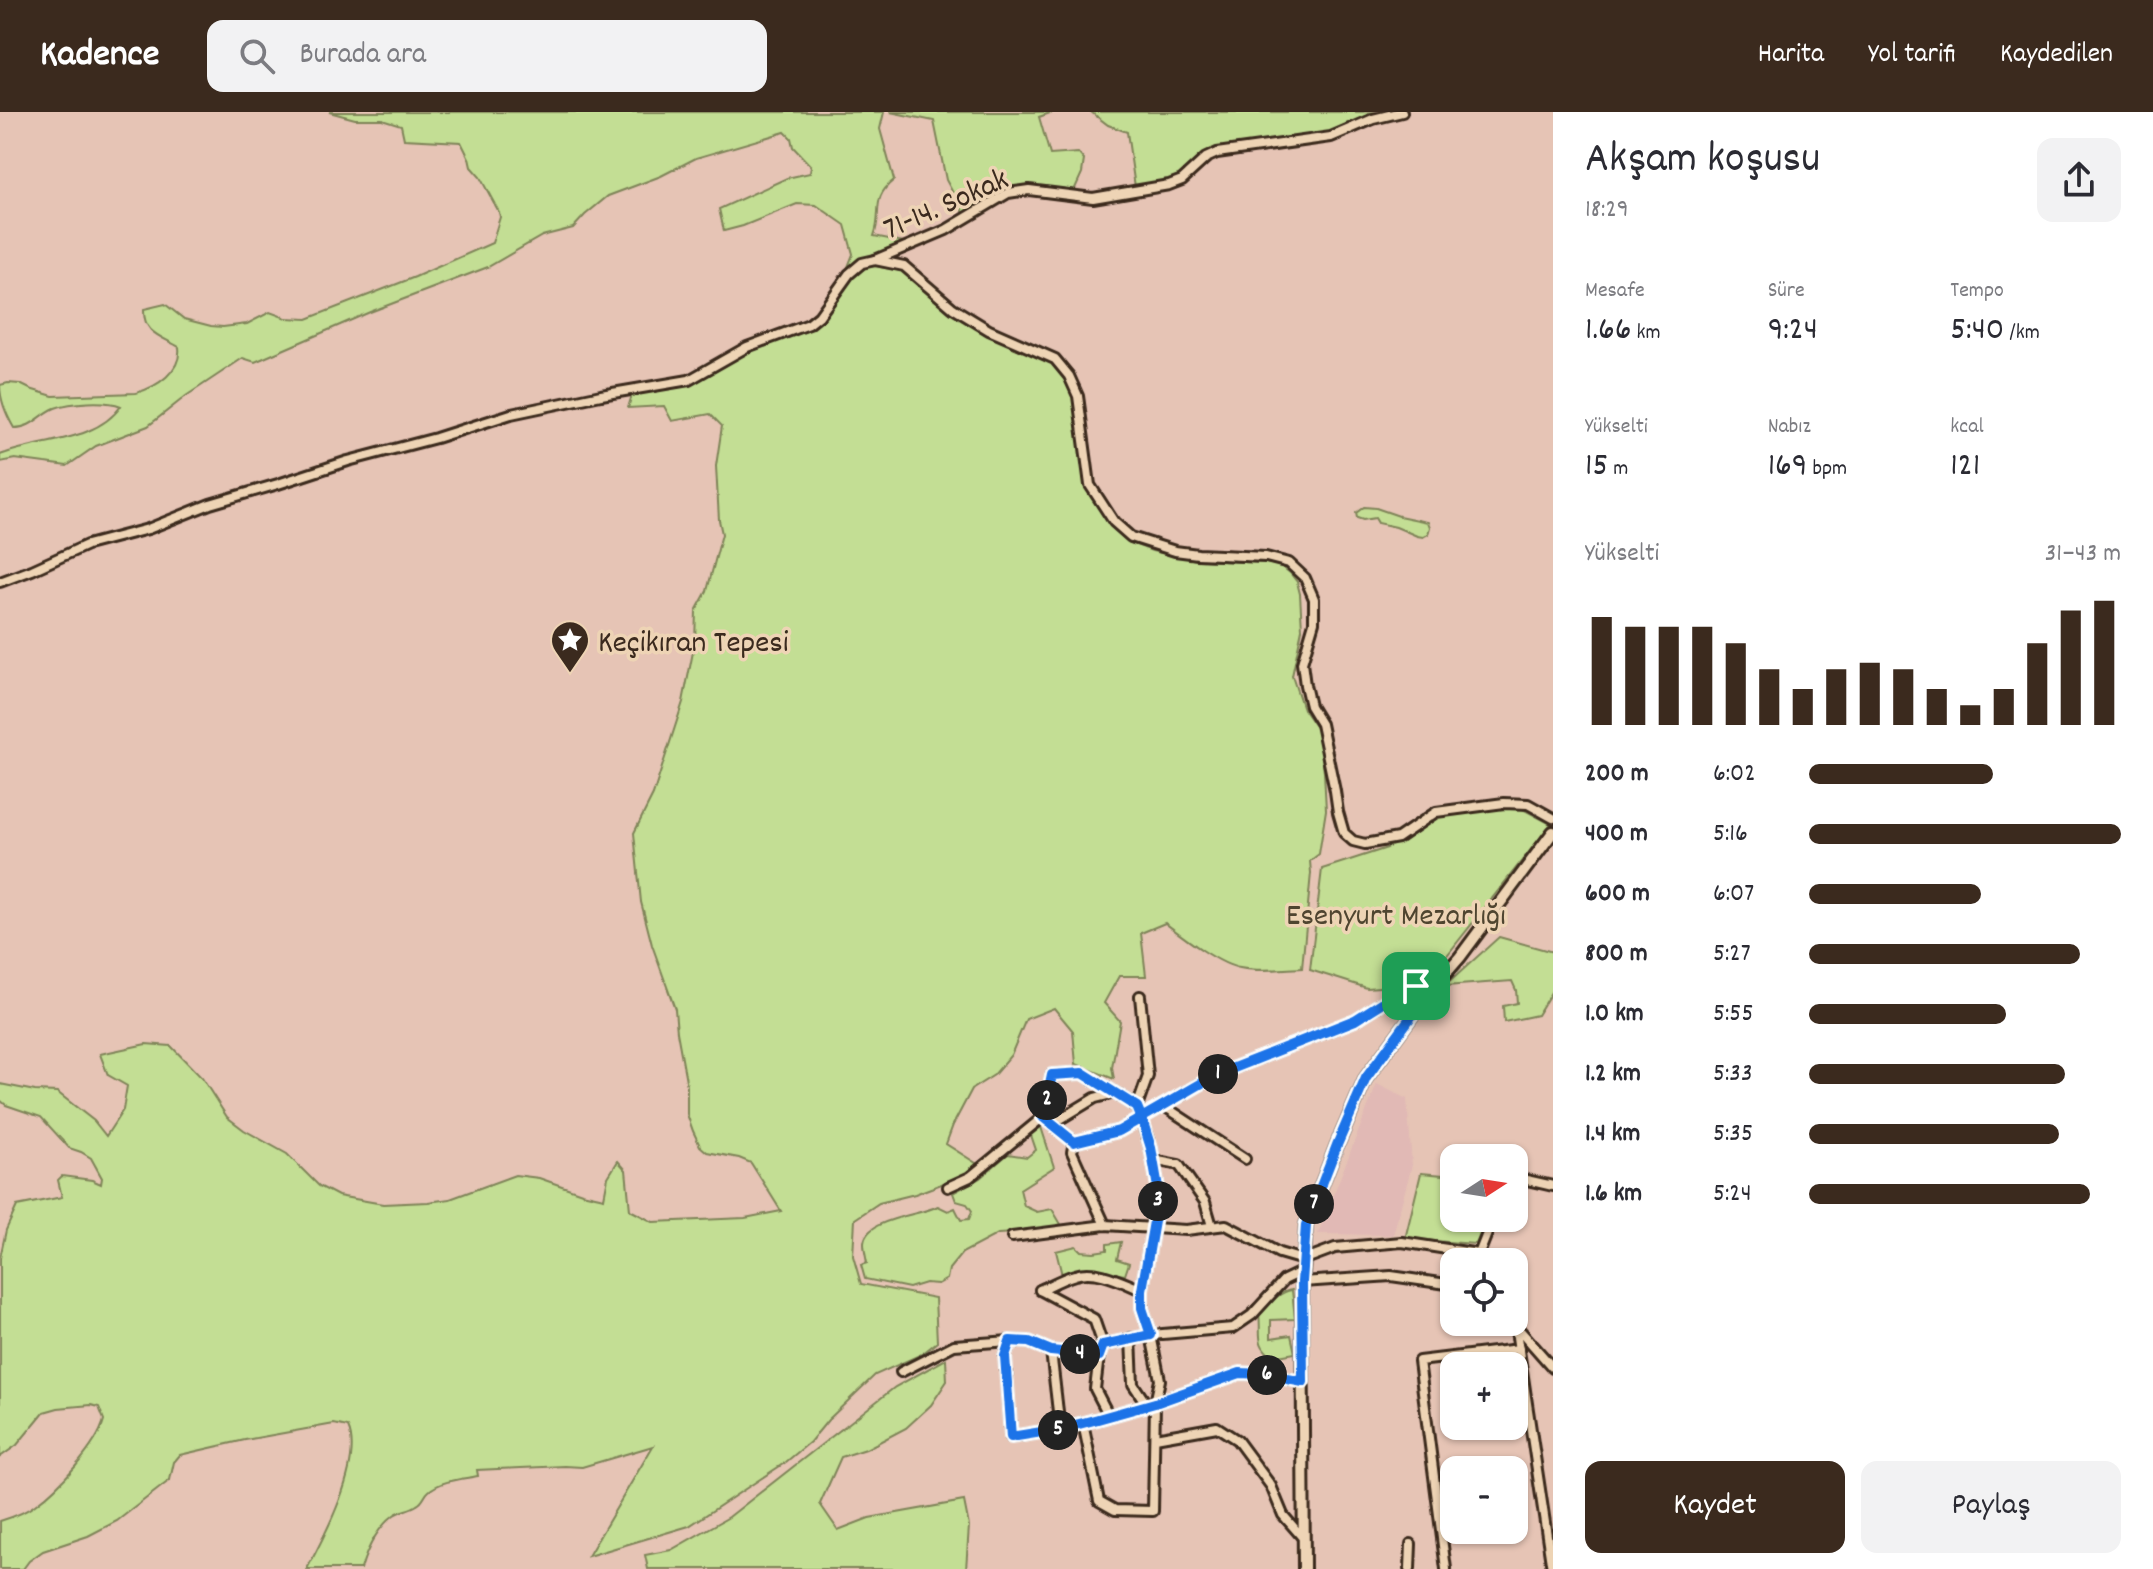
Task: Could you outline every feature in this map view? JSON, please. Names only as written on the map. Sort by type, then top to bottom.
[{"type":"street","name":"71-14. Sokak","points":[[0,582],[87,545],[148,529],[210,504],[348,461],[511,414],[689,380],[747,347],[809,324],[819,316],[849,274],[862,263],[946,230],[1008,193],[1029,190],[1093,198],[1169,185],[1182,180],[1206,158],[1217,153],[1331,137],[1373,119],[1402,112]]},
{"type":"street","points":[[875,260],[904,266],[953,308],[989,330],[1055,359],[1069,376],[1078,396],[1090,485],[1114,522],[1131,537],[1186,553],[1266,557],[1289,563],[1305,578],[1314,599],[1314,622],[1302,663],[1305,685],[1310,706],[1321,724],[1344,833],[1353,841],[1365,844],[1398,838],[1436,812],[1504,803],[1528,804],[1553,818]]},
{"type":"street","points":[[1304,1569],[1303,1271],[1306,1225],[1366,1078],[1553,832]]},
{"type":"street","points":[[1074,1142],[1119,1131],[1216,1075],[1355,1020],[1416,986],[1440,980]]},
{"type":"street","points":[[1137,1107],[1148,1076],[1140,996]]},
{"type":"street","points":[[948,1187],[970,1177],[1043,1117],[1052,1075],[1083,1073],[1137,1107],[1159,1193],[1142,1290],[1142,1308],[1160,1380],[1151,1404],[1155,1438],[1153,1511],[1115,1510],[1099,1501],[1083,1423]]},
{"type":"street","points":[[1052,1124],[1095,1098],[1115,1093]]},
{"type":"street","points":[[1164,1106],[1245,1159]]},
{"type":"street","points":[[1043,1117],[1074,1142]]},
{"type":"street","points":[[1074,1142],[1072,1152],[1105,1225]]},
{"type":"street","points":[[1153,1160],[1179,1165],[1205,1202],[1212,1226]]},
{"type":"street","points":[[1528,1180],[1553,1186]]},
{"type":"street","points":[[1012,1237],[1105,1225],[1186,1230],[1226,1225],[1279,1253],[1303,1271],[1440,1282]]},
{"type":"street","points":[[1103,1345],[1151,1335],[1233,1328],[1252,1315],[1284,1280],[1303,1271],[1335,1248],[1402,1242],[1479,1254],[1488,1232]]},
{"type":"street","points":[[1109,1416],[1095,1389],[1103,1345],[1094,1319],[1040,1290],[1076,1274],[1092,1273],[1142,1290]]},
{"type":"street","points":[[1516,1336],[1552,1569]]},
{"type":"street","points":[[1525,1336],[1553,1368]]},
{"type":"street","points":[[1131,1338],[1133,1384],[1151,1404]]},
{"type":"street","points":[[1010,1341],[1005,1356],[1011,1437],[1060,1429],[1109,1416],[1240,1373],[1303,1382]]},
{"type":"street","points":[[901,1372],[954,1345],[1029,1342],[1051,1351],[1099,1356]]},
{"type":"street","points":[[1446,1569],[1419,1361],[1519,1349]]},
{"type":"street","points":[[1051,1351],[1060,1429]]},
{"type":"street","points":[[1155,1438],[1217,1427],[1237,1440],[1271,1486],[1283,1515],[1303,1538]]},
{"type":"street","points":[[1410,1569],[1411,1544]]},
{"type":"shaded area","points":[[1377,1084],[1407,1099],[1412,1165],[1393,1235],[1318,1234]]},
{"type":"green space","points":[[329,112],[884,112],[880,129],[894,180],[879,200],[874,236],[904,242],[846,272],[853,254],[845,225],[816,205],[797,204],[724,231],[719,209],[787,178],[810,173],[811,166],[793,147],[791,138],[785,132],[696,158],[661,176],[608,196],[573,228],[542,236],[488,267],[370,312],[255,362],[243,358],[148,426],[96,446],[67,466],[15,459],[0,462],[0,455],[84,433],[111,418],[121,406],[98,402],[62,406],[26,426],[14,428],[4,407],[0,385],[20,384],[53,396],[136,393],[152,387],[172,371],[179,356],[179,347],[150,329],[144,309],[165,304],[184,319],[223,327],[247,324],[270,312],[286,318],[307,319],[492,243],[499,212],[471,167],[461,142],[404,139],[401,125],[382,119],[355,119]]},
{"type":"green space","points":[[890,112],[1053,112],[1039,117],[1050,155],[1078,153],[1084,160],[1082,173],[1073,193],[1029,186],[1006,190],[965,215],[946,180],[934,121]]},
{"type":"green space","points":[[1091,112],[1383,112],[1330,133],[1216,150],[1180,176],[1135,187],[1127,132],[1108,125]]},
{"type":"green space","points":[[875,266],[902,271],[949,312],[987,335],[1052,363],[1065,379],[1073,397],[1085,487],[1110,526],[1128,542],[1152,551],[1197,560],[1281,566],[1297,582],[1302,629],[1292,676],[1303,709],[1319,732],[1326,810],[1319,854],[1310,861],[1302,968],[1255,970],[1231,966],[1165,923],[1141,933],[1146,976],[1119,976],[1104,1003],[1120,1021],[1112,1068],[1114,1079],[1076,1064],[1073,1031],[1054,1008],[1026,1019],[1011,1055],[994,1075],[972,1089],[946,1144],[979,1165],[960,1177],[915,1194],[879,1203],[855,1219],[853,1256],[861,1284],[935,1298],[937,1342],[922,1354],[875,1375],[810,1442],[786,1462],[689,1526],[588,1556],[653,1446],[582,1467],[477,1470],[478,1476],[440,1484],[429,1491],[419,1504],[394,1515],[373,1539],[361,1569],[307,1569],[340,1499],[351,1459],[352,1442],[348,1427],[334,1424],[180,1455],[174,1462],[170,1480],[117,1521],[88,1536],[43,1551],[23,1569],[0,1569],[0,1521],[27,1510],[44,1498],[76,1466],[94,1442],[104,1420],[99,1407],[91,1405],[44,1412],[17,1445],[0,1457],[0,1258],[6,1230],[17,1206],[62,1197],[58,1180],[62,1176],[101,1184],[102,1178],[91,1158],[69,1148],[41,1117],[0,1100],[0,1084],[57,1092],[94,1121],[106,1136],[123,1110],[127,1086],[108,1075],[100,1054],[146,1044],[171,1046],[202,1078],[227,1117],[287,1154],[319,1186],[338,1196],[383,1204],[428,1202],[450,1199],[515,1175],[539,1178],[604,1198],[608,1177],[618,1161],[626,1170],[630,1210],[653,1222],[745,1218],[781,1211],[751,1163],[707,1152],[700,1146],[693,1131],[687,1114],[687,1086],[675,1009],[652,945],[641,902],[634,833],[653,795],[683,702],[695,642],[696,611],[707,591],[722,534],[716,466],[722,426],[710,414],[672,421],[664,406],[628,408],[632,395],[691,385],[749,352],[812,329],[853,278],[865,268]]},
{"type":"green space","points":[[1364,507],[1428,522],[1428,534],[1417,536],[1378,523],[1375,518],[1357,518],[1356,513]]},
{"type":"green space","name":"Esenyurt Mezarlığı","points":[[1519,807],[1551,824],[1437,968],[1367,988],[1310,970],[1322,869],[1387,848],[1441,813]]},
{"type":"green space","points":[[1499,937],[1553,952],[1553,989],[1537,1015],[1504,1022],[1503,1006],[1517,1003],[1512,981],[1445,986]]},
{"type":"green space","points":[[1041,1127],[1054,1167],[1020,1189],[1024,1206],[1037,1212],[1052,1209],[1062,1226],[998,1234],[962,1253],[949,1269],[947,1279],[938,1284],[925,1283],[909,1288],[865,1279],[861,1265],[867,1263],[864,1243],[874,1228],[938,1206],[948,1211],[955,1208],[961,1220],[969,1219],[972,1211],[967,1204],[956,1201],[953,1193],[980,1178],[1008,1154],[1027,1157],[1036,1150],[1031,1135]]},
{"type":"green space","points":[[1421,1173],[1440,1175],[1440,1232],[1481,1232],[1476,1244],[1405,1239]]},
{"type":"green space","points":[[1121,1242],[1117,1259],[1129,1263],[1125,1275],[1098,1271],[1062,1275],[1056,1251],[1076,1246],[1081,1251],[1094,1252],[1107,1250],[1107,1244]]},
{"type":"green space","points":[[1292,1290],[1295,1319],[1271,1320],[1271,1338],[1291,1335],[1295,1353],[1273,1357],[1261,1343],[1259,1314],[1278,1296]]},
{"type":"green space","points":[[946,1359],[947,1381],[931,1405],[906,1428],[866,1449],[841,1457],[820,1504],[838,1530],[869,1518],[964,1501],[969,1526],[966,1569],[648,1569],[645,1555],[671,1550],[729,1517],[895,1387]]},
{"type":"place","name":"Keçikıran Tepesi","points":[[570,674]]},
{"type":"route","points":[[1416,986],[1355,1020],[1216,1075],[1142,1119],[1119,1131],[1074,1142],[1043,1117],[1052,1075],[1083,1073],[1137,1107],[1142,1119],[1159,1193],[1142,1290],[1142,1308],[1151,1335],[1103,1345],[1099,1356],[1051,1351],[1029,1342],[1010,1341],[1005,1356],[1011,1437],[1098,1419],[1240,1373],[1303,1382],[1302,1282],[1306,1225],[1366,1078],[1440,980],[1416,986]]}]
